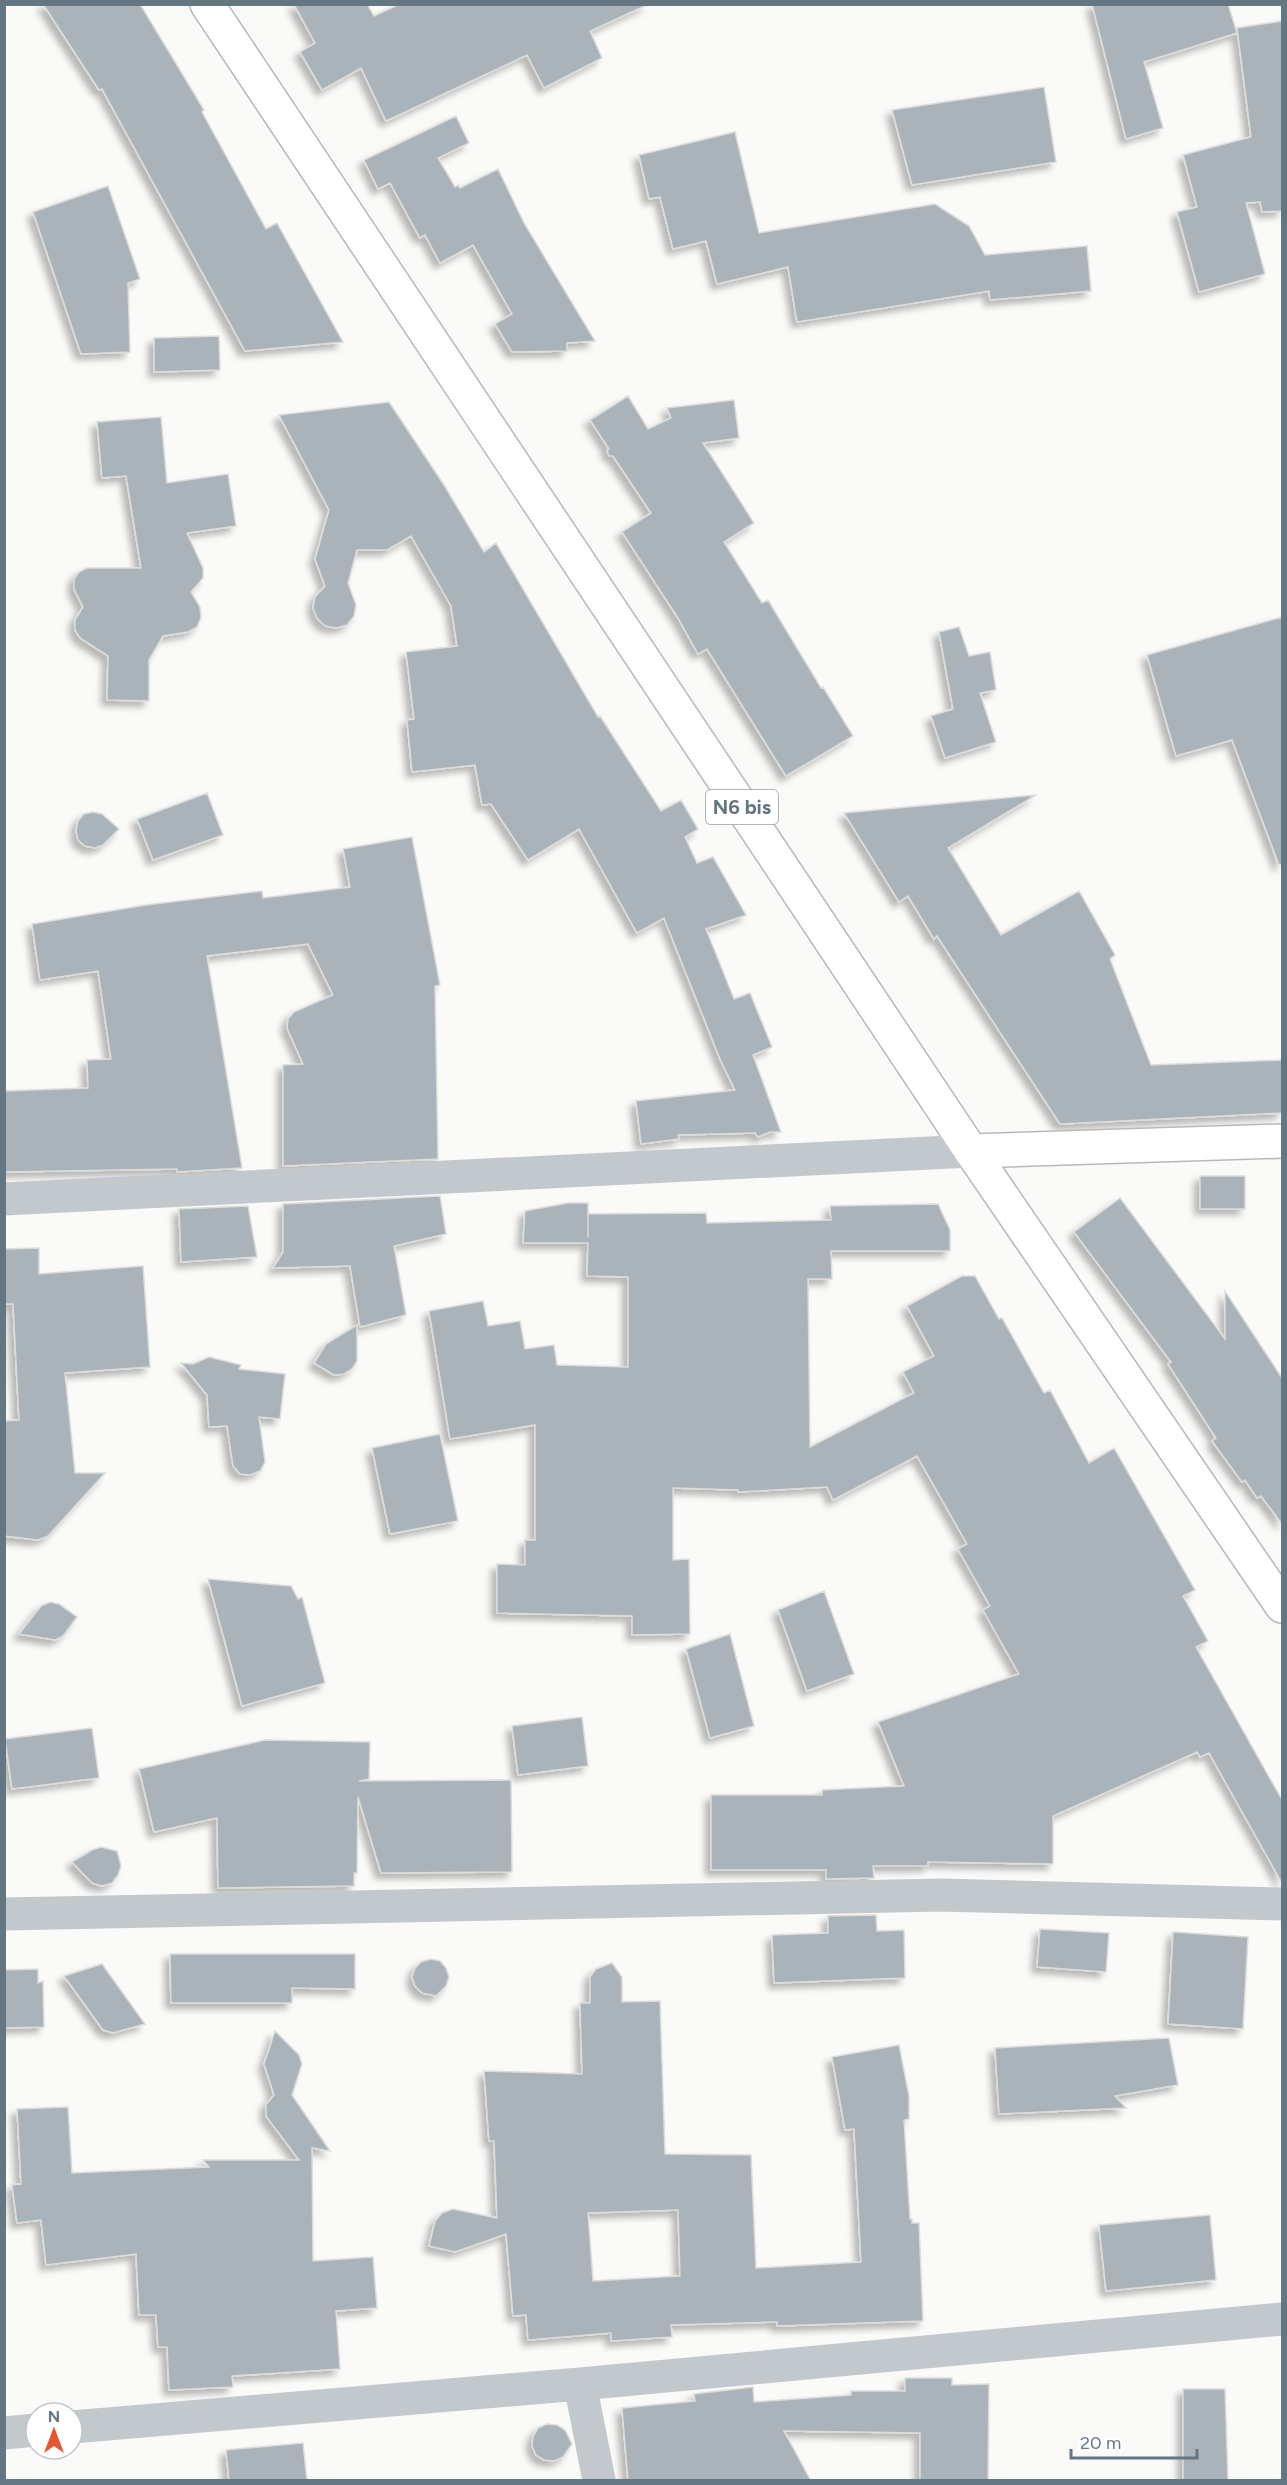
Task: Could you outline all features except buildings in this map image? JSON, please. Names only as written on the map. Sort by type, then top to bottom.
[{"type":"main road","name":"N6 bis","points":[[207,4],[971,1151],[1282,1606]]},
{"type":"main road","points":[[971,1151],[1282,1141]]},
{"type":"street","points":[[4,1199],[971,1151]]},
{"type":"street","points":[[4,1914],[941,1895],[1282,1904]]},
{"type":"street","points":[[84,2426],[579,2384],[1282,2319]]},
{"type":"street","points":[[579,2384],[599,2481]]},
{"type":"street","points":[[4,2433],[24,2431]]}]
